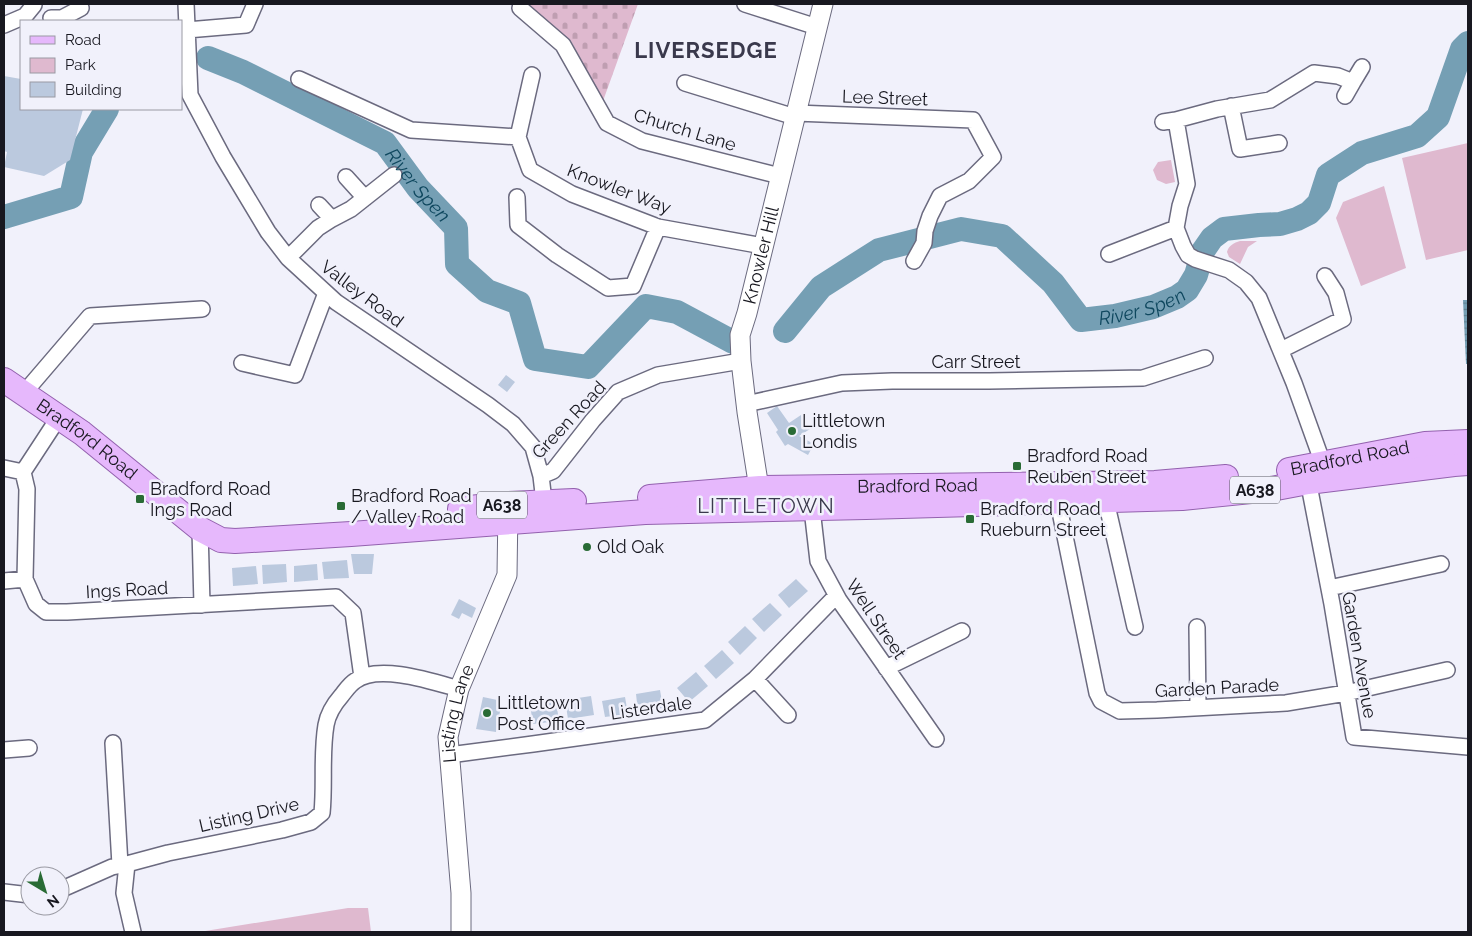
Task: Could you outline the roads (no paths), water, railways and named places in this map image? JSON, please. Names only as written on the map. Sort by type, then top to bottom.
[{"type":"main road","name":"Bradford Road","points":[[4,380],[82,433],[200,529],[220,540],[235,541],[354,517],[468,509],[508,513],[545,510],[610,500],[761,499],[1155,483],[1468,463]]},
{"type":"main road","name":"Bradford Road","points":[[761,499],[812,509],[1182,498],[1271,489],[1316,473],[1425,444],[1468,442]]},
{"type":"street","points":[[4,25],[25,16],[34,4],[52,19],[62,18],[81,8]]},
{"type":"street","name":"Valley Road","points":[[186,4],[190,95],[223,157],[268,232],[288,258],[336,302],[513,424],[533,448],[541,476],[545,510]]},
{"type":"street","points":[[187,30],[246,25],[255,4]]},
{"type":"street","points":[[745,4],[817,27]]},
{"type":"street","name":"Knowler Hill","points":[[761,499],[746,404],[740,336],[823,4]]},
{"type":"street","name":"Church Lane","points":[[520,8],[563,45],[607,123],[642,141],[780,176]]},
{"type":"street","points":[[1345,96],[1362,67]]},
{"type":"street","points":[[1109,254],[1176,228],[1187,184],[1170,121],[1231,106],[1270,100],[1314,73],[1338,76],[1353,82]]},
{"type":"street","points":[[299,79],[411,130],[518,136],[532,76]]},
{"type":"street","name":"Lee Street","points":[[686,83],[795,115],[973,120],[993,157],[969,181],[940,196],[930,216],[914,261]]},
{"type":"street","points":[[1231,106],[1240,149],[1280,142]]},
{"type":"street","name":"Knowler Way","points":[[518,136],[530,170],[572,194],[658,227],[762,246]]},
{"type":"street","points":[[288,258],[318,228],[351,209],[394,175]]},
{"type":"street","points":[[346,177],[365,198]]},
{"type":"street","points":[[518,197],[518,225],[557,255],[608,288],[633,286],[658,227]]},
{"type":"street","points":[[319,204],[332,219]]},
{"type":"street","name":"Garden Avenue","points":[[1176,228],[1188,255],[1229,270],[1246,282],[1259,298],[1294,384],[1316,473],[1329,588],[1354,737],[1468,746]]},
{"type":"street","points":[[1281,350],[1343,320],[1336,293],[1325,276]]},
{"type":"street","points":[[242,361],[295,375],[326,293]]},
{"type":"street","points":[[24,393],[90,316],[202,309]]},
{"type":"street","name":"Carr Street","points":[[746,404],[842,382],[989,382],[1143,378],[1206,358]]},
{"type":"street","name":"Green Road","points":[[541,476],[553,471],[618,392],[658,375],[741,361]]},
{"type":"street","points":[[4,468],[23,472],[59,417]]},
{"type":"street","name":"Ings Road","points":[[23,472],[27,489],[25,580],[36,604],[46,612],[336,597],[353,613],[362,677]]},
{"type":"street","points":[[1106,501],[1135,627]]},
{"type":"street","name":"Garden Parade","points":[[1058,502],[1097,692],[1101,701],[1120,711],[1286,704],[1346,693],[1447,670]]},
{"type":"street","name":"Well Street","points":[[812,509],[818,561],[836,596],[936,739]]},
{"type":"street","name":"Listing Lane","points":[[461,932],[461,893],[448,737],[459,690],[507,575],[508,513]]},
{"type":"street","points":[[200,529],[202,605]]},
{"type":"street","points":[[1329,588],[1441,564]]},
{"type":"street","points":[[4,581],[25,580]]},
{"type":"street","name":"Listerdale","points":[[449,755],[705,720],[755,679],[836,596]]},
{"type":"street","points":[[1197,627],[1198,707]]},
{"type":"street","points":[[886,668],[962,631]]},
{"type":"street","points":[[362,677],[374,673],[400,675],[429,680],[459,690]]},
{"type":"street","name":"Listing Drive","points":[[70,886],[112,867],[168,852],[282,830],[311,822],[322,813],[323,750],[327,722],[334,704],[355,681],[362,677]]},
{"type":"street","points":[[755,679],[788,715]]},
{"type":"street","points":[[114,743],[124,893],[133,932]]},
{"type":"street","points":[[4,750],[29,748]]},
{"type":"street","points":[[4,892],[20,894]]},
{"type":"water","points":[[1463,300],[1468,300],[1468,364],[1466,364]]},
{"type":"waterway","name":"River Spen","points":[[785,331],[821,287],[879,250],[961,229],[1002,236],[1053,283],[1081,320],[1115,316],[1153,307],[1177,297],[1187,290],[1196,275],[1203,251],[1212,238],[1224,229],[1280,224],[1297,219],[1309,213],[1319,203],[1328,175],[1362,153],[1417,136],[1438,117],[1462,49],[1468,43]]},
{"type":"waterway","name":"River Spen","points":[[208,58],[243,72],[385,143],[418,188],[456,228],[457,264],[487,291],[519,303],[535,359],[588,367],[646,306],[677,312],[733,342]]},
{"type":"waterway","name":"River Spen","points":[[4,217],[71,197],[81,152],[106,110]]},
{"type":"place","name":"Littletown Londis","points":[[792,431]]},
{"type":"place","name":"Bradford Road Reuben Street","points":[[1017,466]]},
{"type":"place","name":"Bradford Road Ings Road","points":[[140,499]]},
{"type":"place","name":"Bradford Road / Valley Road","points":[[341,506]]},
{"type":"place","name":"Bradford Road Rueburn Street","points":[[970,519]]},
{"type":"place","name":"Old Oak","points":[[587,547]]},
{"type":"place","name":"Littletown Post Office","points":[[487,713]]},
{"type":"district","name":"LIVERSEDGE","points":[[706,50]]},
{"type":"district","name":"LITTLETOWN","points":[[766,506]]}]
